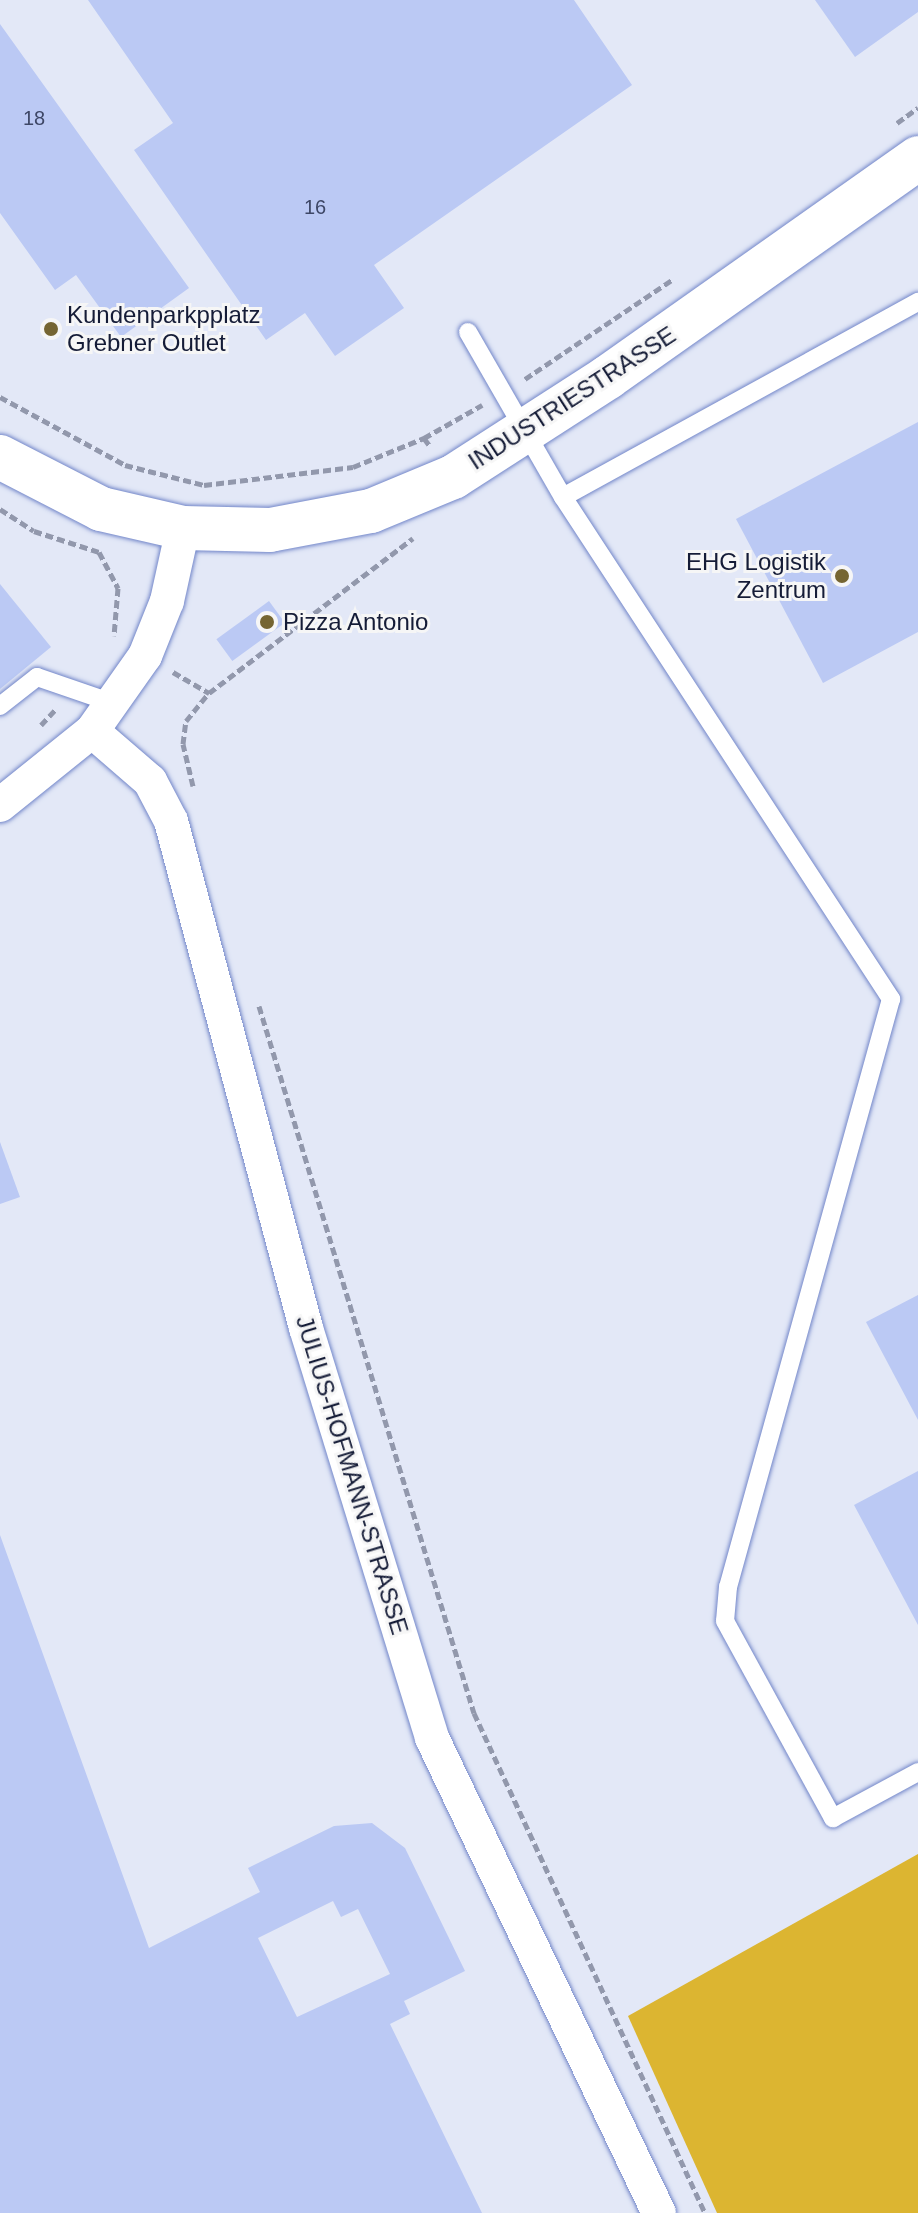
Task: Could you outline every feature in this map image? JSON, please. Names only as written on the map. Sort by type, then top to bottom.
[{"type":"main road","name":"INDUSTRIESTRASSE","points":[[0,457],[80,500],[183,528],[317,525],[453,477],[526,430],[905,142]]},
{"type":"street","points":[[0,805],[92,731],[145,656],[167,601],[183,528]]},
{"type":"street","name":"JULIUS-HOFMANN-STRASSE","points":[[92,731],[150,781],[171,821],[306,1328],[432,1738],[659,2213]]},
{"type":"lane","points":[[563,497],[918,302]]},
{"type":"lane","points":[[468,332],[508,391],[563,497],[891,999],[728,1587],[725,1621],[833,1818],[918,1772]]},
{"type":"lane","points":[[0,706],[37,677],[77,688],[113,703]]},
{"type":"path","points":[[905,142],[918,108]]},
{"type":"path","points":[[0,397],[125,465],[204,485],[353,467],[424,438],[508,391],[687,269]]},
{"type":"path","points":[[424,438],[453,477]]},
{"type":"path","points":[[0,509],[34,531],[99,552],[118,588],[114,637],[77,688],[34,731]]},
{"type":"path","points":[[197,796],[183,744],[186,721],[209,693],[423,531]]},
{"type":"path","points":[[114,637],[209,693]]},
{"type":"path","points":[[253,988],[474,1713],[705,2213]]},
{"type":"shaded area","points":[[918,1854],[918,2213],[717,2213],[628,2016]]},
{"type":"building","points":[[88,0],[574,0],[632,85],[374,265],[404,308],[335,356],[305,313],[266,340],[134,150],[173,123]]},
{"type":"building","points":[[815,0],[918,0],[918,12],[855,57]]},
{"type":"building","points":[[0,24],[189,288],[121,337],[76,275],[55,290],[0,213]]},
{"type":"building","name":"EHG Logistik Zentrum","points":[[918,422],[918,632],[823,683],[736,519]]},
{"type":"building","points":[[0,584],[51,647],[0,689]]},
{"type":"building","points":[[269,601],[285,623],[232,661],[216,639]]},
{"type":"building","points":[[0,1142],[20,1197],[0,1204]]},
{"type":"building","points":[[918,1295],[918,1420],[866,1322]]},
{"type":"building","points":[[918,1471],[918,1625],[854,1505]]},
{"type":"building","points":[[0,1535],[149,1948],[260,1892],[248,1868],[334,1826],[372,1823],[405,1848],[465,1971],[404,2001],[410,2014],[390,2024],[482,2213],[0,2213]],"holes":[[[333,1901],[341,1917],[358,1909],[390,1974],[297,2017],[258,1938]]]},
{"type":"place","name":"Kundenparkpplatz Grebner Outlet","points":[[51,329]]},
{"type":"place","name":"EHG Logistik Zentrum","points":[[842,576]]},
{"type":"place","name":"Pizza Antonio","points":[[267,622]]}]
